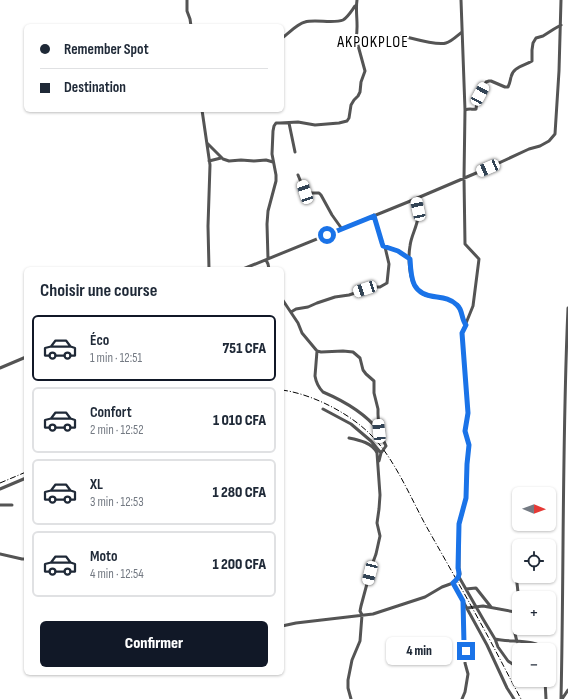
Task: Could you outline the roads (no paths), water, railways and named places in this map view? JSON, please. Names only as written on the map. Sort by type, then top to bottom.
[{"type":"street","points":[[187,0],[187,11],[191,24]]},
{"type":"street","points":[[269,267],[267,259],[268,211],[276,181],[272,154],[274,126],[276,123],[298,122],[315,125],[339,123],[350,118],[351,105],[360,92],[361,82],[365,71],[356,38],[357,0]]},
{"type":"street","points":[[462,0],[465,110],[464,244],[480,259],[473,306],[462,333],[468,413],[465,431],[469,445],[466,498],[459,524],[458,568],[460,574],[459,577],[482,619],[503,655],[512,664]]},
{"type":"street","points":[[248,267],[408,202],[549,141],[555,134],[562,0]]},
{"type":"street","points":[[284,37],[306,22],[344,20],[356,4]]},
{"type":"street","points":[[465,110],[469,108],[474,110],[476,109],[477,102],[486,82],[491,81],[508,87],[511,77],[517,68],[532,61],[533,43],[536,38],[543,36],[561,25]]},
{"type":"street","points":[[402,36],[439,44],[448,43],[462,32]]},
{"type":"street","points":[[202,112],[209,161],[209,267]]},
{"type":"street","points":[[289,123],[295,152]]},
{"type":"street","points":[[206,142],[221,158],[229,162],[241,160],[266,160],[273,162]]},
{"type":"street","points":[[266,160],[270,158],[272,154]]},
{"type":"street","points":[[209,161],[221,158]]},
{"type":"street","points":[[298,175],[305,192],[319,193],[321,195],[342,229]]},
{"type":"street","points":[[416,198],[418,215],[410,247],[410,275],[412,281],[415,288],[426,296],[452,301],[461,310],[463,320],[466,325]]},
{"type":"street","points":[[291,312],[296,309],[308,308],[317,303],[335,297],[349,295],[387,283],[389,264],[385,247],[382,243],[374,216]]},
{"type":"street","points":[[385,247],[392,248],[410,259]]},
{"type":"street","points":[[284,302],[302,333],[317,351],[353,352],[360,358],[363,370],[374,381],[379,431]]},
{"type":"street","points":[[561,699],[562,526],[568,308]]},
{"type":"street","points":[[317,351],[315,376],[323,392],[354,408],[369,419],[379,431],[386,446],[381,453],[378,463]]},
{"type":"street","points":[[0,368],[24,358]]},
{"type":"street","points":[[323,409],[351,424],[371,441],[381,453]]},
{"type":"street","points":[[349,438],[360,440],[375,449],[377,453],[380,502],[376,523],[380,536],[361,606],[360,611],[362,615],[360,641],[352,660],[348,680],[348,688],[351,699]]},
{"type":"street","points":[[0,489],[24,479]]},
{"type":"street","points":[[0,505],[12,505]]},
{"type":"street","points":[[0,554],[24,559]]},
{"type":"street","points":[[284,626],[373,614],[425,597],[442,587],[453,583],[459,577]]},
{"type":"street","points":[[453,583],[487,645],[507,688],[514,699]]},
{"type":"street","points":[[466,589],[476,588],[492,607]]},
{"type":"street","points":[[462,699],[465,692],[468,674],[464,644],[463,601]]},
{"type":"street","points":[[467,608],[483,606],[512,611]]},
{"type":"street","points":[[515,635],[517,642]]},
{"type":"street","points":[[495,639],[531,643]]},
{"type":"street","points":[[545,687],[546,699]]},
{"type":"street","points":[[561,699],[568,690]]},
{"type":"railway","points":[[284,390],[294,392],[317,400],[341,412],[370,434],[386,453],[394,465],[521,699]]},
{"type":"railway","points":[[0,483],[24,473]]},
{"type":"district","name":"AKPOKPLOE","points":[[373,41]]}]
